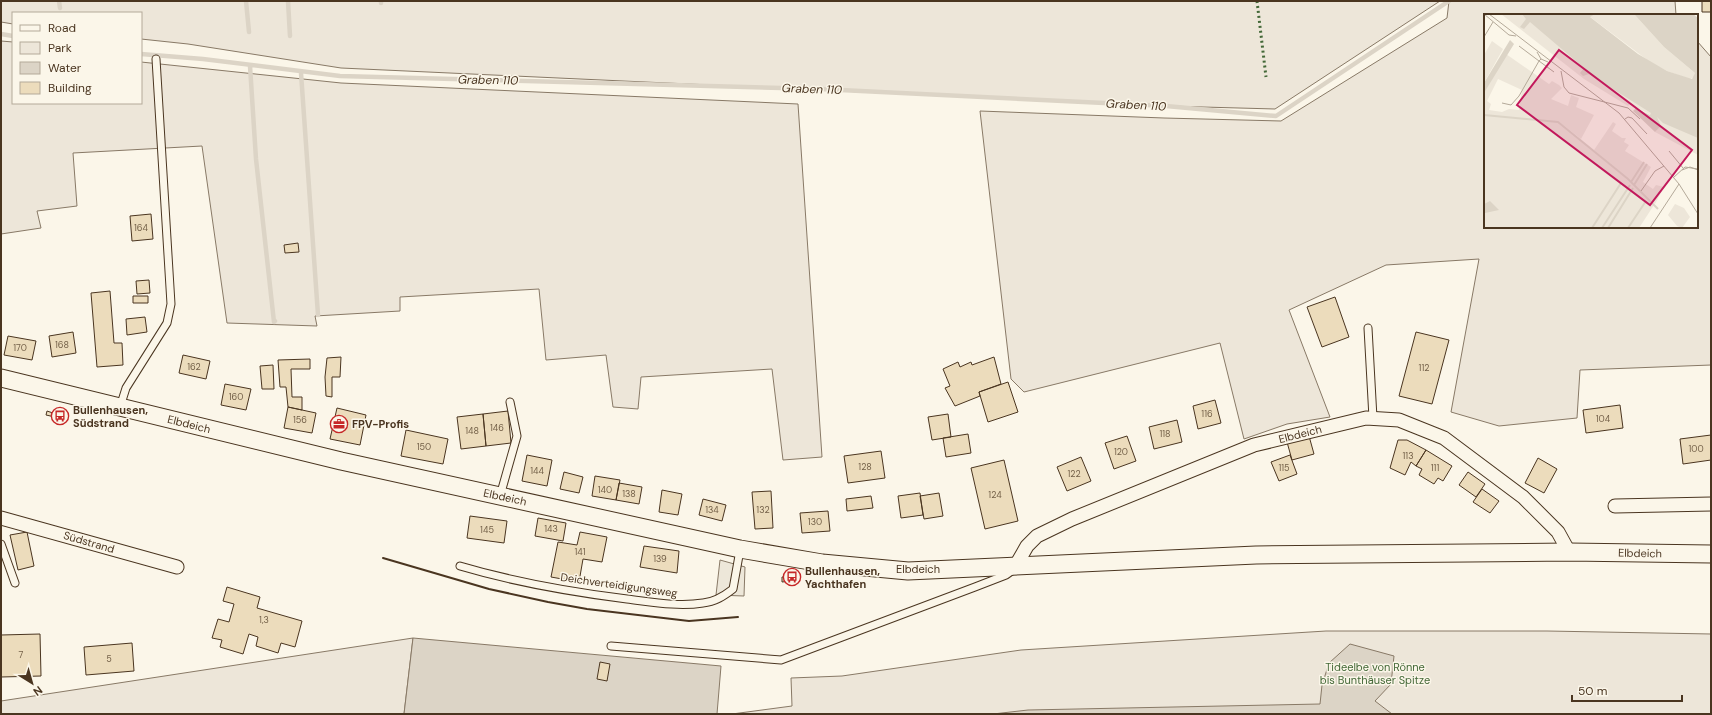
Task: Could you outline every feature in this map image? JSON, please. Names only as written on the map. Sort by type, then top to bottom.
[{"type":"street","name":"Elbdeich","points":[[1,378],[341,461],[740,549],[822,563],[908,570],[1015,567],[1256,555],[1569,552],[1711,554]]},
{"type":"street","name":"Elbdeich","points":[[1015,567],[1027,546],[1037,536],[1072,519],[1254,445],[1366,418],[1399,420],[1444,438],[1523,497],[1558,532],[1569,552]]},
{"type":"street","points":[[1616,506],[1711,504]]},
{"type":"street","name":"Südstrand","points":[[1,518],[177,567]]},
{"type":"lane","points":[[120,408],[126,388],[167,323],[171,304],[156,60]]},
{"type":"lane","points":[[1368,328],[1373,418]]},
{"type":"lane","points":[[500,496],[517,436],[510,402]]},
{"type":"lane","points":[[1,544],[15,583]]},
{"type":"lane","name":"Deichverteidigungsweg","points":[[460,566],[510,579],[592,594],[687,605],[705,603],[721,598],[733,589],[740,549]]},
{"type":"lane","points":[[610,646],[781,660],[994,580],[1006,575],[1014,570],[1015,567]]},
{"type":"green space","points":[[1,1],[1440,1],[1275,109],[1166,106],[341,68],[188,44],[142,39],[142,12],[12,12],[12,24],[1,22]]},
{"type":"green space","points":[[1449,1],[1675,1],[1676,14],[1484,14],[1484,228],[1698,228],[1698,42],[1711,57],[1711,365],[1580,370],[1577,418],[1499,426],[1451,412],[1479,259],[1386,265],[1289,310],[1330,417],[1287,424],[1244,439],[1220,343],[1024,392],[1011,379],[980,111],[1281,121],[1447,18]]},
{"type":"green space","points":[[1,41],[12,42],[12,104],[142,104],[142,62],[341,83],[798,104],[822,457],[783,460],[772,369],[641,377],[638,409],[613,407],[606,355],[546,360],[539,289],[400,297],[400,311],[315,316],[317,326],[227,323],[202,146],[73,153],[77,206],[37,211],[41,228],[1,234]]},
{"type":"green space","name":"Tideelbe von Rönne bis Bunthäuser Spitze","points":[[1326,631],[1547,631],[1711,634],[1711,714],[732,714],[792,706],[791,678],[842,676],[1021,650]]},
{"type":"green space","points":[[413,638],[404,714],[1,714],[1,701]]},
{"type":"shaded area","points":[[720,560],[745,567],[744,596],[716,595]]},
{"type":"water","points":[[413,638],[721,666],[717,714],[404,714]]},
{"type":"water","points":[[1350,644],[1394,656],[1391,684],[1375,701],[1392,714],[993,714],[1028,710],[1320,704],[1322,685],[1329,663]]},
{"type":"building","points":[[1702,1],[1711,1],[1711,12],[1702,12]]},
{"type":"building","points":[[151,214],[153,239],[132,241],[130,216]]},
{"type":"building","points":[[298,243],[299,252],[285,253],[284,245]]},
{"type":"building","points":[[149,280],[150,293],[137,294],[136,281]]},
{"type":"building","points":[[110,291],[114,343],[122,343],[123,365],[97,367],[91,293]]},
{"type":"building","points":[[133,296],[148,296],[148,303],[133,303]]},
{"type":"building","points":[[1335,297],[1349,337],[1322,347],[1307,307]]},
{"type":"building","points":[[145,317],[147,332],[127,335],[126,319]]},
{"type":"building","points":[[73,332],[76,353],[52,357],[49,336]]},
{"type":"building","points":[[1416,332],[1449,340],[1432,404],[1399,396]]},
{"type":"building","points":[[8,336],[36,341],[32,360],[4,355]]},
{"type":"building","points":[[183,355],[210,361],[206,379],[179,373]]},
{"type":"building","points":[[341,357],[340,377],[332,377],[332,397],[326,396],[325,377],[327,358]]},
{"type":"building","points":[[994,357],[1001,384],[979,392],[980,396],[955,406],[945,388],[950,386],[943,369],[958,362],[960,367],[971,362],[972,365]]},
{"type":"building","points":[[310,359],[310,369],[291,369],[292,397],[302,397],[302,410],[288,407],[286,387],[280,387],[278,360]]},
{"type":"building","points":[[273,365],[274,389],[262,389],[260,366]]},
{"type":"building","points":[[1008,382],[1018,412],[988,422],[979,392]]},
{"type":"building","points":[[225,384],[251,389],[246,410],[221,405]]},
{"type":"building","points":[[1215,400],[1221,423],[1198,429],[1193,406]]},
{"type":"building","points":[[1620,405],[1623,428],[1586,433],[1583,410]]},
{"type":"building","points":[[288,407],[316,413],[312,433],[284,428]]},
{"type":"building","points":[[337,408],[366,415],[360,445],[330,439]]},
{"type":"building","points":[[47,411],[56,414],[55,417],[46,415]]},
{"type":"building","points":[[508,411],[511,443],[486,446],[483,414]]},
{"type":"building","points":[[483,414],[486,446],[461,449],[457,417]]},
{"type":"building","points":[[948,414],[951,437],[932,440],[928,417]]},
{"type":"building","points":[[1177,420],[1182,442],[1154,449],[1149,427]]},
{"type":"building","points":[[406,430],[448,439],[443,464],[401,456]]},
{"type":"building","points":[[968,434],[971,453],[946,457],[943,438]]},
{"type":"building","points":[[1711,435],[1711,460],[1683,464],[1680,439]]},
{"type":"building","points":[[1127,436],[1136,461],[1114,469],[1105,443]]},
{"type":"building","points":[[1309,436],[1314,454],[1292,460],[1287,442]]},
{"type":"building","points":[[1398,440],[1407,440],[1426,450],[1416,466],[1411,462],[1405,475],[1390,468]]},
{"type":"building","points":[[1426,450],[1452,466],[1443,481],[1438,478],[1434,484],[1419,475],[1422,469],[1416,466]]},
{"type":"building","points":[[881,451],[885,478],[848,483],[844,456]]},
{"type":"building","points":[[527,455],[552,460],[547,486],[522,481]]},
{"type":"building","points":[[1290,455],[1297,474],[1279,481],[1271,462]]},
{"type":"building","points":[[1081,457],[1091,481],[1067,491],[1057,467]]},
{"type":"building","points":[[1538,458],[1557,469],[1544,493],[1525,483]]},
{"type":"building","points":[[1004,460],[1018,521],[985,529],[971,468]]},
{"type":"building","points":[[564,472],[583,477],[579,493],[560,489]]},
{"type":"building","points":[[1468,472],[1485,484],[1476,497],[1459,485]]},
{"type":"building","points":[[595,476],[620,480],[616,500],[592,496]]},
{"type":"building","points":[[619,483],[642,487],[639,504],[616,500]]},
{"type":"building","points":[[1482,489],[1499,501],[1490,513],[1473,502]]},
{"type":"building","points":[[662,490],[682,494],[678,515],[659,512]]},
{"type":"building","points":[[771,491],[773,528],[755,529],[752,492]]},
{"type":"building","points":[[920,493],[923,515],[901,518],[898,496]]},
{"type":"building","points":[[939,493],[943,516],[924,519],[920,496]]},
{"type":"building","points":[[871,496],[873,508],[847,511],[846,499]]},
{"type":"building","points":[[703,499],[726,505],[722,521],[699,515]]},
{"type":"building","points":[[828,511],[830,531],[802,533],[800,513]]},
{"type":"building","points":[[470,516],[507,521],[504,543],[467,538]]},
{"type":"building","points":[[538,518],[566,523],[563,541],[535,536]]},
{"type":"building","points":[[27,532],[34,566],[18,570],[10,535]]},
{"type":"building","points":[[580,532],[607,537],[602,562],[583,559],[579,582],[551,577],[558,542],[577,545]]},
{"type":"building","points":[[644,546],[679,551],[677,573],[640,567]]},
{"type":"building","points":[[782,577],[791,577],[791,581],[782,582]]},
{"type":"building","points":[[227,587],[260,597],[257,608],[302,621],[295,647],[281,643],[278,653],[256,646],[258,637],[249,634],[243,654],[220,647],[222,640],[212,638],[218,619],[229,622],[234,604],[223,601]]},
{"type":"building","points":[[40,634],[41,676],[1,677],[1,635]]},
{"type":"building","points":[[132,643],[134,671],[86,675],[84,647]]},
{"type":"building","points":[[600,662],[610,664],[607,681],[597,679]]},
{"type":"waterway","points":[[59,1],[60,8]]},
{"type":"waterway","points":[[246,1],[249,32]]},
{"type":"waterway","points":[[288,1],[290,36]]},
{"type":"waterway","name":"Graben 110","points":[[142,54],[203,59],[340,76],[820,89],[1166,106],[1276,116],[1449,1]]},
{"type":"waterway","name":"Graben 110","points":[[1,34],[12,36]]},
{"type":"waterway","points":[[250,66],[256,159],[274,322],[275,321]]},
{"type":"waterway","points":[[301,73],[318,315]]},
{"type":"hedge","points":[[1257,1],[1266,77]]},
{"type":"wall","points":[[383,558],[489,589],[587,609],[689,621],[738,617]]},
{"type":"place","name":"Bullenhausen, Südstrand","points":[[60,416]]},
{"type":"place","name":"FPV-Profis","points":[[339,424]]},
{"type":"place","name":"Bullenhausen, Yachthafen","points":[[792,577]]}]
